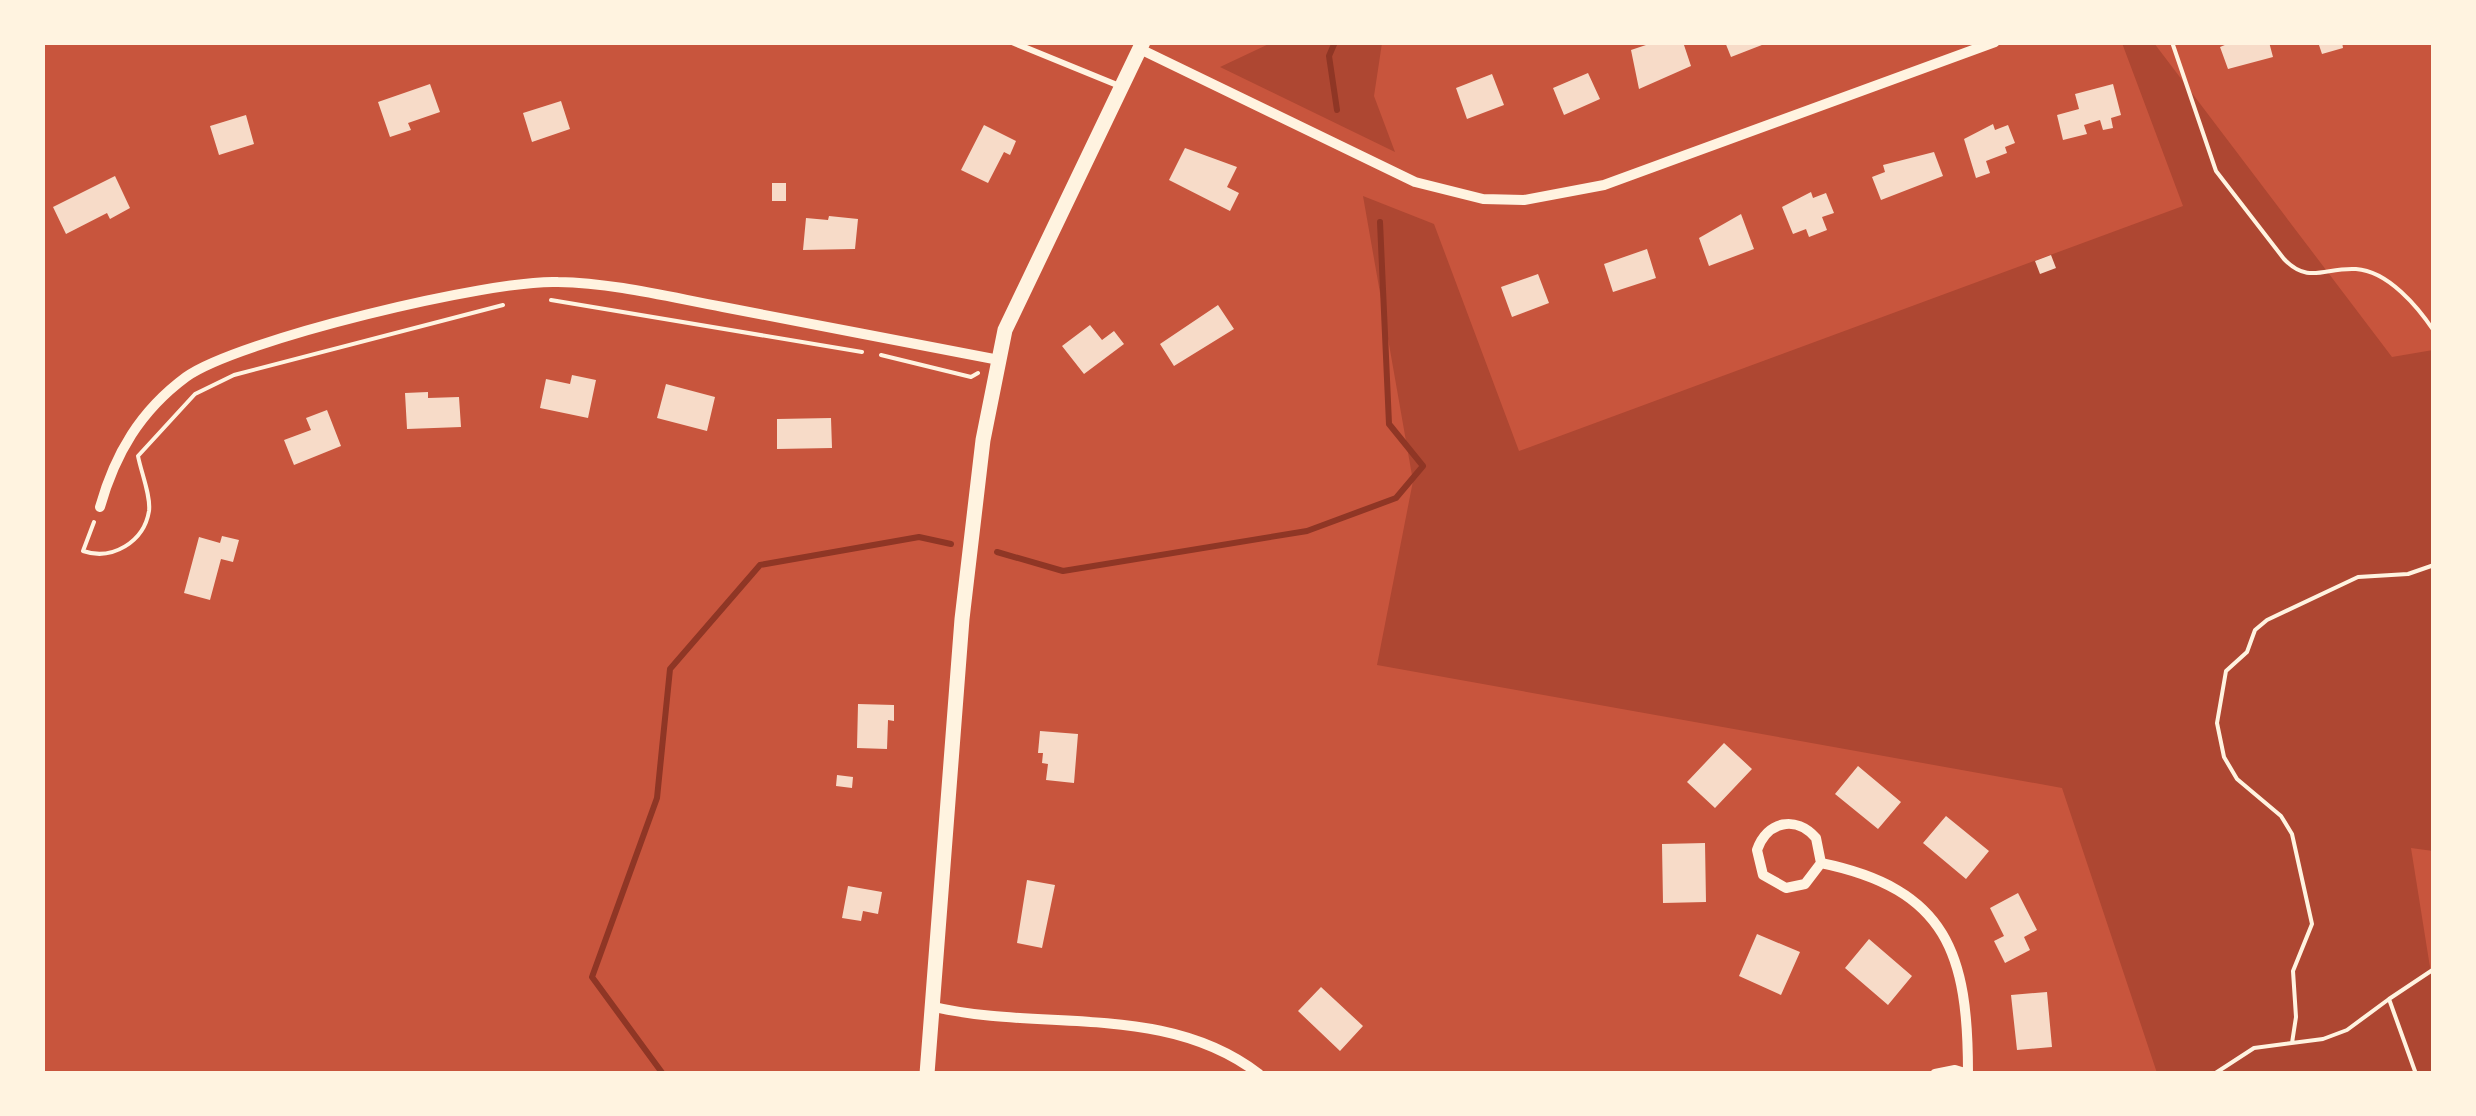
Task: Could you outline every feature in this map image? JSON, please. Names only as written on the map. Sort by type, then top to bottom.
[{"type":"street","points":[[927,1074],[966,583],[983,440],[1005,330],[1142,46],[1414,182],[1483,199],[1524,200],[1604,185],[1995,42]]},
{"type":"street","points":[[100,507],[124,442],[174,387],[200,368],[289,337],[501,286],[555,281],[601,286],[999,360]]},
{"type":"street","points":[[1796,824],[1816,838],[1821,863],[1806,884],[1779,887],[1759,870],[1757,850],[1771,828],[1796,824]]},
{"type":"street","points":[[1821,863],[1893,886],[1920,907],[1947,942],[1964,984],[1968,1073],[1935,1074]]},
{"type":"street","points":[[930,1006],[979,1018],[1126,1025],[1178,1033],[1226,1048],[1259,1074]]},
{"type":"lane","points":[[1012,42],[1123,88]]},
{"type":"path","points":[[2172,42],[2216,171],[2284,259],[2296,272],[2315,276],[2357,269],[2385,279],[2434,331]]},
{"type":"path","points":[[550,300],[862,352],[971,377],[999,360]]},
{"type":"path","points":[[100,507],[84,551],[117,552],[138,537],[150,509],[138,456],[196,394],[234,375],[515,302]]},
{"type":"path","points":[[2292,1042],[2296,1017],[2294,971],[2312,932],[2298,848],[2281,816],[2243,786],[2224,757],[2217,723],[2223,680],[2226,670],[2250,648],[2255,630],[2267,620],[2358,577],[2408,574],[2434,564]]},
{"type":"path","points":[[2214,1074],[2254,1048],[2323,1039],[2347,1030],[2434,969]]},
{"type":"path","points":[[2389,999],[2416,1074]]},
{"type":"shaded area","points":[[1273,42],[1382,43],[1374,96],[1395,152],[1220,67]]},
{"type":"shaded area","points":[[2122,43],[2154,43],[2392,357],[2433,350],[2433,851],[2411,848],[2433,986],[2433,1073],[2157,1073],[2062,788],[1377,665],[1413,481],[1363,196],[1434,224],[1519,451],[2183,206]]},
{"type":"building","points":[[1655,42],[1683,42],[1691,66],[1639,89],[1631,50]]},
{"type":"building","points":[[1725,42],[1767,42],[1767,43],[1731,57]]},
{"type":"building","points":[[2232,42],[2269,42],[2273,57],[2228,69],[2220,47]]},
{"type":"building","points":[[2318,42],[2342,42],[2343,48],[2322,54]]},
{"type":"building","points":[[1588,73],[1600,99],[1564,115],[1553,88]]},
{"type":"building","points":[[1492,74],[1504,105],[1467,119],[1456,88]]},
{"type":"building","points":[[430,84],[440,112],[408,123],[411,130],[390,137],[378,102]]},
{"type":"building","points":[[2113,84],[2121,115],[2111,118],[2113,128],[2103,130],[2100,120],[2084,125],[2087,134],[2063,140],[2057,115],[2079,109],[2075,94]]},
{"type":"building","points":[[561,101],[570,129],[532,142],[523,113]]},
{"type":"building","points":[[246,115],[254,144],[219,155],[210,126]]},
{"type":"building","points":[[1993,124],[1995,130],[2008,125],[2015,143],[2005,147],[2007,153],[1986,161],[1990,173],[1976,178],[1964,139]]},
{"type":"building","points":[[984,125],[1016,141],[1010,155],[1004,152],[988,183],[961,170]]},
{"type":"building","points":[[1185,148],[1237,167],[1227,187],[1239,193],[1230,211],[1169,180]]},
{"type":"building","points":[[1934,152],[1943,176],[1881,200],[1872,177],[1885,172],[1883,165]]},
{"type":"building","points":[[115,176],[130,208],[110,219],[107,213],[66,234],[53,207]]},
{"type":"building","points":[[772,183],[786,183],[786,201],[772,201]]},
{"type":"building","points":[[1811,192],[1813,198],[1826,193],[1834,213],[1822,217],[1827,230],[1809,237],[1806,229],[1793,234],[1782,207]]},
{"type":"building","points":[[1741,214],[1754,249],[1709,266],[1699,238]]},
{"type":"building","points":[[829,216],[858,219],[855,249],[803,250],[806,218],[828,220]]},
{"type":"building","points":[[1647,249],[1656,278],[1613,292],[1604,264]]},
{"type":"building","points":[[2051,255],[2056,268],[2040,274],[2035,261]]},
{"type":"building","points":[[1538,274],[1549,303],[1512,317],[1501,287]]},
{"type":"building","points":[[1218,305],[1234,329],[1174,366],[1160,344]]},
{"type":"building","points":[[1090,325],[1102,340],[1114,331],[1124,344],[1084,374],[1062,346]]},
{"type":"building","points":[[572,375],[596,380],[588,418],[540,408],[546,379],[570,384]]},
{"type":"building","points":[[666,384],[715,397],[707,431],[657,418]]},
{"type":"building","points":[[428,392],[428,398],[459,397],[461,427],[407,429],[405,393]]},
{"type":"building","points":[[327,410],[341,446],[294,465],[284,440],[311,430],[306,418]]},
{"type":"building","points":[[831,418],[832,448],[777,449],[777,419]]},
{"type":"building","points":[[222,536],[239,540],[233,562],[221,559],[210,600],[184,593],[199,537],[220,543]]},
{"type":"building","points":[[858,704],[894,705],[894,721],[888,720],[887,749],[857,748]]},
{"type":"building","points":[[1040,731],[1078,734],[1074,783],[1046,780],[1048,764],[1042,763],[1043,753],[1038,753]]},
{"type":"building","points":[[1724,743],[1752,769],[1715,808],[1687,782]]},
{"type":"building","points":[[1858,766],[1901,802],[1878,829],[1835,794]]},
{"type":"building","points":[[837,775],[853,777],[852,788],[836,786]]},
{"type":"building","points":[[1946,816],[1989,851],[1966,879],[1923,843]]},
{"type":"building","points":[[1705,843],[1706,902],[1663,903],[1662,844]]},
{"type":"building","points":[[1027,880],[1055,885],[1042,948],[1017,943]]},
{"type":"building","points":[[848,886],[882,892],[878,914],[863,911],[861,921],[842,918]]},
{"type":"building","points":[[2018,893],[2037,930],[2024,937],[2030,950],[2005,963],[1994,941],[2004,936],[1990,908]]},
{"type":"building","points":[[1757,934],[1800,952],[1781,995],[1739,976]]},
{"type":"building","points":[[1869,939],[1912,976],[1888,1005],[1845,968]]},
{"type":"building","points":[[1321,987],[1363,1026],[1340,1051],[1298,1011]]},
{"type":"building","points":[[2047,992],[2052,1047],[2017,1050],[2011,995]]},
{"type":"waterway","points":[[1335,42],[1329,56],[1337,110]]},
{"type":"waterway","points":[[997,552],[1063,571],[1307,531],[1396,498],[1423,466],[1389,424],[1380,222]]},
{"type":"waterway","points":[[663,1074],[592,977],[657,798],[670,669],[760,565],[919,537],[951,544]]}]
